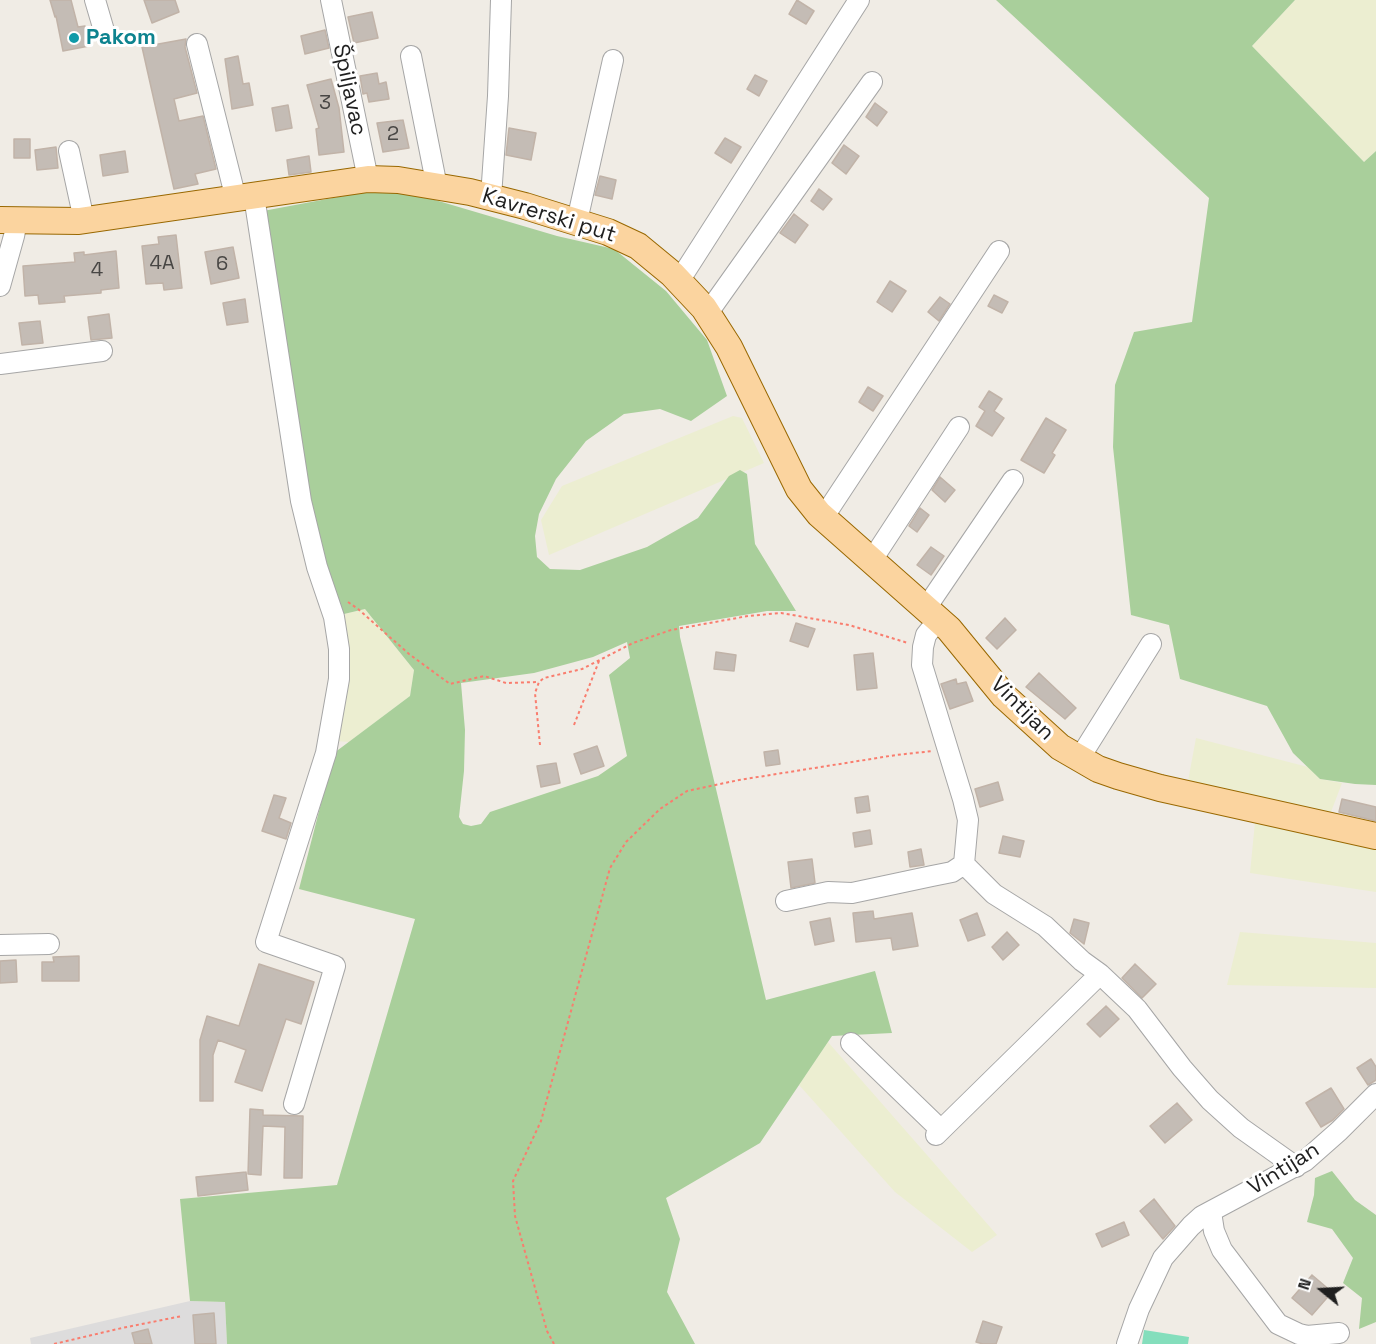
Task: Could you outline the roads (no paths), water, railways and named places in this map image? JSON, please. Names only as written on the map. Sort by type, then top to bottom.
[{"type":"main road","name":"Kavrerski put","points":[[8,220],[84,220],[368,179],[398,180],[491,197],[577,221],[638,246],[679,281],[707,314],[729,346],[768,426]]},
{"type":"main road","name":"Vintijan","points":[[768,426],[799,489],[823,518],[949,629],[1004,696],[1060,747],[1079,759],[1108,772],[1160,788],[1376,836]]},
{"type":"street","points":[[95,0],[105,34]]},
{"type":"street","name":"Špiljavac","points":[[330,0],[368,179]]},
{"type":"street","points":[[491,197],[498,96],[501,0]]},
{"type":"street","points":[[679,281],[859,0]]},
{"type":"street","points":[[197,44],[245,197],[301,501],[339,649],[339,679],[326,753],[266,942],[335,966],[294,1104]]},
{"type":"street","points":[[411,56],[437,187]]},
{"type":"street","points":[[577,221],[613,60]]},
{"type":"street","points":[[707,314],[872,82]]},
{"type":"street","points":[[69,151],[84,220]]},
{"type":"street","points":[[0,286],[15,236],[8,220]]},
{"type":"street","points":[[823,518],[999,251]]},
{"type":"street","points":[[0,364],[102,351]]},
{"type":"street","points":[[872,560],[959,427]]},
{"type":"street","points":[[964,864],[968,820],[957,773],[922,665],[923,647],[932,614],[1013,480]]},
{"type":"street","points":[[1079,759],[1151,644]]},
{"type":"street","points":[[786,901],[828,892],[852,892],[952,872],[964,864]]},
{"type":"street","points":[[964,864],[994,894],[1045,926],[1082,961],[1100,974],[1137,1008],[1210,1101],[1241,1128],[1296,1167]]},
{"type":"street","points":[[0,945],[49,944]]},
{"type":"street","points":[[850,1044],[939,1133],[1100,974]]},
{"type":"street","name":"Vintijan","points":[[1126,1344],[1139,1309],[1163,1258],[1191,1226],[1211,1212],[1296,1167],[1339,1131],[1376,1094]]},
{"type":"street","points":[[1211,1212],[1214,1231],[1222,1250],[1278,1324],[1307,1336],[1339,1333]]},
{"type":"place","name":"Pakom","points":[[74,38]]}]
